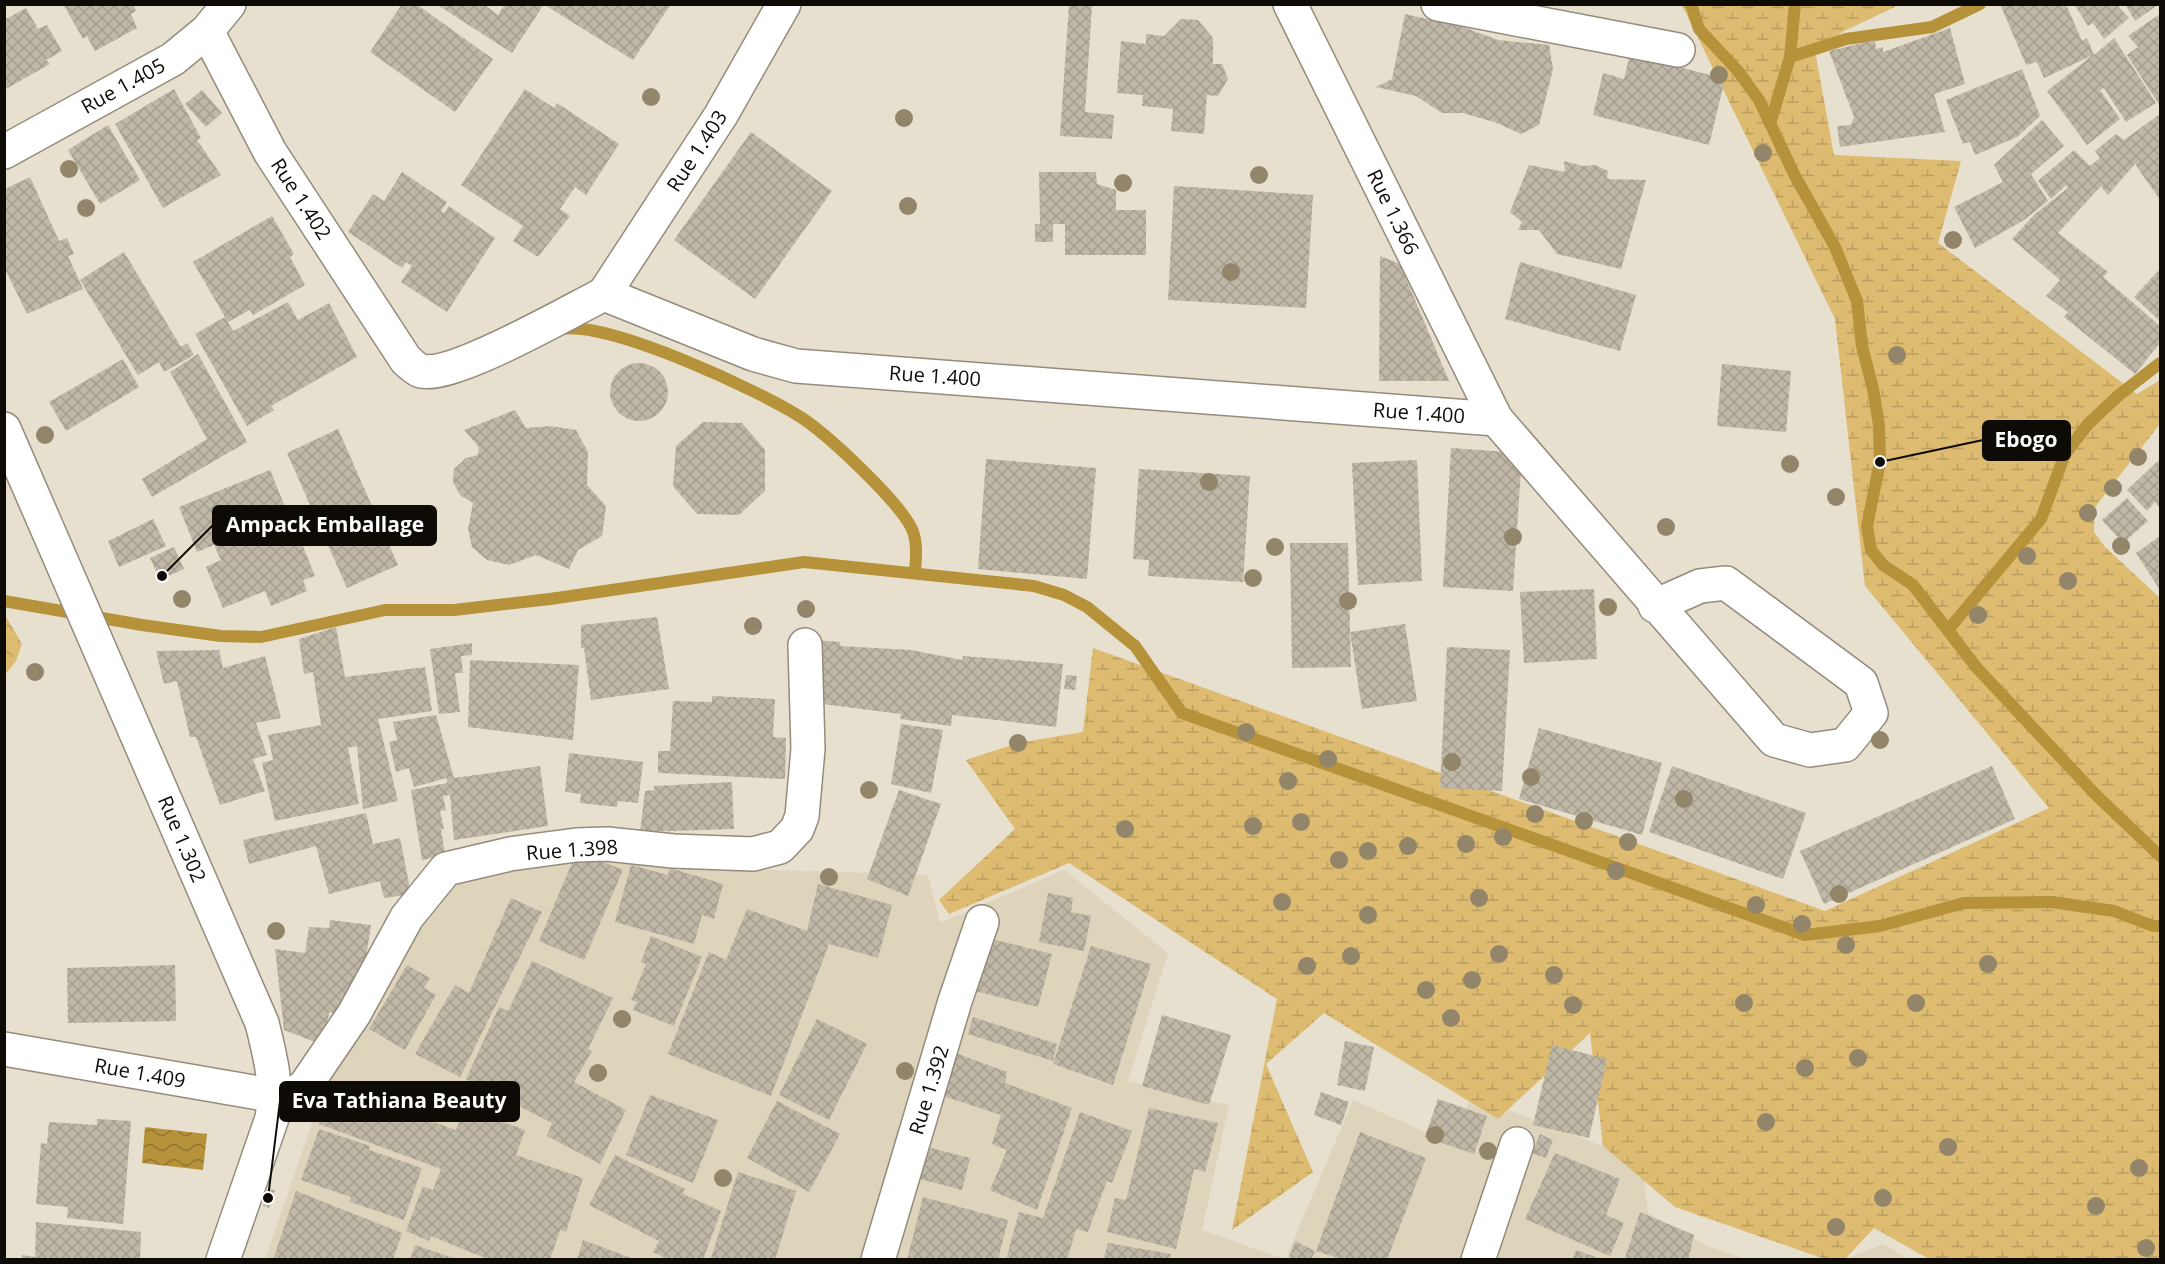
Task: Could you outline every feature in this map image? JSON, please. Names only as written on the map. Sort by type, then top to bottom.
[{"type":"street","name":"Rue 1.405","points":[[4,152],[173,59],[207,31],[229,4]]},
{"type":"street","name":"Rue 1.403","points":[[604,294],[721,115],[784,4]]},
{"type":"street","name":"Rue 1.366","points":[[1290,4],[1496,419],[1655,606],[1774,740],[1810,750],[1845,745],[1871,713],[1861,683],[1726,583],[1700,586],[1655,606]]},
{"type":"street","points":[[1438,4],[1678,50]]},
{"type":"street","name":"Rue 1.402","points":[[207,31],[270,152],[406,360],[420,371],[438,371],[475,358],[604,294]]},
{"type":"street","name":"Rue 1.400","points":[[604,294],[753,354],[796,366],[1496,419]]},
{"type":"street","name":"Rue 1.302","points":[[4,429],[262,1023],[274,1073],[276,1096],[272,1118],[223,1260]]},
{"type":"street","name":"Rue 1.398","points":[[276,1096],[295,1093],[305,1086],[354,1014],[407,917],[446,869],[510,854],[576,845],[607,844],[673,851],[753,854],[780,847],[797,829],[804,804],[808,748],[805,645]]},
{"type":"street","name":"Rue 1.392","points":[[878,1260],[955,1001],[982,922]]},
{"type":"street","name":"Rue 1.409","points":[[4,1048],[276,1096]]},
{"type":"street","points":[[1478,1260],[1517,1144]]},
{"type":"shaded area","points":[[589,849],[749,869],[928,875],[940,923],[1064,870],[1168,953],[1128,1081],[1229,1105],[1202,1230],[1284,1259],[265,1260],[326,1082],[441,875]]},
{"type":"shaded area","points":[[1471,1096],[1642,1161],[1648,1213],[1705,1245],[1746,1259],[1285,1260],[1353,1100],[1453,1144]]},
{"type":"shaded area","points":[[1883,1244],[1909,1259],[1846,1259]]},
{"type":"green space","points":[[1682,5],[1895,5],[1844,31],[1815,51],[1834,155],[1961,161],[1938,243],[2137,394],[2160,380],[2160,424],[2095,507],[2094,532],[2105,547],[2160,598],[2160,1259],[1929,1259],[1874,1228],[1845,1259],[1825,1259],[1675,1207],[1603,1146],[1590,1033],[1498,1119],[1324,1013],[1266,1064],[1313,1172],[1232,1230],[1277,999],[1069,863],[949,914],[939,900],[1015,829],[966,760],[1018,743],[1083,732],[1093,648],[1825,911],[2049,808],[1865,586],[1835,319]]},
{"type":"green space","points":[[4,613],[22,644],[16,661],[5,675]]},
{"type":"water","points":[[145,1127],[207,1134],[203,1170],[142,1163]]},
{"type":"building","points":[[63,4],[133,4],[136,11],[131,14],[137,28],[95,51],[87,36],[83,39]]},
{"type":"building","points":[[402,4],[416,4],[493,59],[455,112],[370,52]]},
{"type":"building","points":[[436,4],[483,4],[498,15],[505,4],[544,4],[512,53]]},
{"type":"building","points":[[549,4],[671,4],[633,60],[548,7]]},
{"type":"building","points":[[2000,4],[2066,4],[2082,41],[2087,38],[2094,55],[2114,38],[2156,103],[2126,122],[2104,88],[2100,90],[2120,119],[2087,145],[2047,91],[2093,55],[2044,78],[2037,62],[2026,65]]},
{"type":"building","points":[[2074,4],[2116,4],[2129,18],[2104,39],[2093,23],[2088,26]]},
{"type":"building","points":[[2125,4],[2159,4],[2135,21]]},
{"type":"building","points":[[1069,5],[1092,5],[1085,112],[1114,115],[1112,139],[1060,136]]},
{"type":"building","points":[[26,8],[38,29],[47,25],[62,51],[46,60],[50,64],[4,90],[4,20]]},
{"type":"building","points":[[1405,14],[1463,27],[1498,40],[1549,45],[1553,69],[1539,125],[1521,134],[1497,123],[1463,113],[1442,113],[1416,96],[1376,87],[1392,79]]},
{"type":"building","points":[[2160,14],[2160,106],[2127,55],[2138,47],[2128,36]]},
{"type":"building","points":[[1181,19],[1198,20],[1213,38],[1213,64],[1222,64],[1228,79],[1218,96],[1207,95],[1204,134],[1171,131],[1173,109],[1142,106],[1143,95],[1117,93],[1121,41],[1146,44],[1146,34],[1164,36]]},
{"type":"building","points":[[1950,28],[1965,84],[1934,94],[1945,132],[1840,147],[1837,126],[1851,125],[1854,117],[1829,51],[1875,40],[1876,49],[1883,47],[1883,52]]},
{"type":"building","points":[[1630,54],[1725,79],[1709,145],[1593,115],[1603,73],[1624,79]]},
{"type":"building","points":[[2022,69],[2040,116],[2017,137],[1975,155],[1970,142],[1963,144],[1946,100]]},
{"type":"building","points":[[174,89],[201,138],[197,140],[221,175],[163,208],[115,124]]},
{"type":"building","points":[[525,89],[554,108],[557,103],[619,144],[586,195],[575,187],[560,209],[570,216],[538,257],[513,241],[523,226],[461,185]]},
{"type":"building","points":[[202,90],[222,113],[206,127],[185,104]]},
{"type":"building","points":[[2160,114],[2160,200],[2135,164],[2108,195],[2101,186],[2058,233],[2108,272],[2103,277],[2160,326],[2160,343],[2135,374],[2064,317],[2068,312],[2046,296],[2060,280],[2012,239],[2035,214],[2068,188],[2066,185],[2051,199],[2038,181],[2074,150],[2090,166],[2100,158],[2095,151],[2116,134],[2124,140]]},
{"type":"building","points":[[2042,120],[2064,146],[2031,174],[2048,201],[2024,220],[1975,248],[1954,207],[2003,182],[1994,165]]},
{"type":"building","points":[[108,125],[140,180],[100,204],[68,150]]},
{"type":"building","points":[[751,132],[832,191],[755,299],[674,240]]},
{"type":"building","points":[[1564,161],[1583,166],[1595,165],[1608,171],[1607,179],[1646,180],[1621,269],[1557,254],[1539,230],[1518,230],[1522,222],[1510,212],[1529,165],[1565,172]]},
{"type":"building","points":[[402,172],[447,202],[441,211],[444,213],[449,206],[495,238],[447,312],[401,282],[412,266],[406,262],[402,268],[348,232],[373,194],[384,201]]},
{"type":"building","points":[[1039,172],[1096,172],[1097,184],[1116,190],[1116,210],[1146,210],[1146,255],[1065,255],[1065,224],[1053,224],[1053,242],[1035,242],[1035,224],[1040,224]]},
{"type":"building","points":[[30,177],[59,241],[67,238],[74,254],[68,256],[83,289],[27,314],[5,269],[5,189]]},
{"type":"building","points":[[1174,186],[1313,195],[1306,308],[1168,300]]},
{"type":"building","points":[[272,216],[294,254],[290,257],[305,285],[253,315],[250,310],[228,322],[233,331],[288,302],[298,320],[329,303],[357,357],[271,406],[274,410],[247,426],[195,334],[225,317],[193,262]]},
{"type":"building","points":[[124,252],[181,347],[187,343],[194,355],[164,372],[159,362],[138,375],[80,280]]},
{"type":"building","points":[[1380,256],[1400,264],[1449,381],[1379,381]]},
{"type":"building","points":[[1520,262],[1636,295],[1620,351],[1505,319]]},
{"type":"building","points":[[2160,269],[2160,321],[2134,297]]},
{"type":"building","points":[[198,354],[247,442],[152,497],[142,479],[207,439],[170,372]]},
{"type":"building","points":[[123,359],[139,387],[66,431],[49,402]]},
{"type":"building","points":[[639,363],[655,368],[663,376],[668,392],[663,408],[655,416],[639,421],[623,416],[615,408],[610,392],[615,376],[623,368]]},
{"type":"building","points":[[1722,364],[1791,371],[1786,432],[1717,426]]},
{"type":"building","points":[[515,410],[526,428],[550,426],[576,430],[588,452],[587,485],[606,506],[602,536],[578,550],[569,569],[536,555],[509,565],[487,560],[472,547],[468,529],[473,503],[460,495],[453,482],[454,469],[466,458],[478,455],[479,447],[464,430]]},
{"type":"building","points":[[703,422],[742,423],[765,450],[765,491],[739,515],[697,514],[673,486],[676,446]]},
{"type":"building","points":[[338,429],[398,565],[347,588],[287,453]]},
{"type":"building","points":[[1451,448],[1522,453],[1513,591],[1443,587]]},
{"type":"building","points":[[986,459],[1096,468],[1087,579],[978,569]]},
{"type":"building","points":[[2160,459],[2160,508],[2155,502],[2147,511],[2127,490]]},
{"type":"building","points":[[1417,460],[1422,581],[1358,585],[1352,463]]},
{"type":"building","points":[[1139,469],[1250,476],[1243,582],[1148,576],[1149,560],[1133,559]]},
{"type":"building","points":[[270,470],[288,514],[277,519],[285,539],[298,534],[315,576],[303,580],[307,591],[271,606],[265,591],[223,608],[206,567],[221,560],[214,545],[197,552],[179,507]]},
{"type":"building","points":[[2127,498],[2148,521],[2123,543],[2102,520]]},
{"type":"building","points":[[153,519],[166,546],[119,567],[108,541]]},
{"type":"building","points":[[2160,536],[2160,590],[2136,553]]},
{"type":"building","points":[[1290,543],[1348,543],[1351,667],[1292,668]]},
{"type":"building","points":[[174,547],[184,569],[160,580],[150,558]]},
{"type":"building","points":[[1594,589],[1597,659],[1524,663],[1520,592]]},
{"type":"building","points":[[657,617],[669,689],[591,700],[584,648],[581,648],[581,625]]},
{"type":"building","points":[[1405,624],[1417,701],[1362,709],[1350,632]]},
{"type":"building","points":[[336,627],[345,677],[425,667],[432,711],[378,719],[398,801],[363,809],[357,746],[348,748],[359,804],[275,821],[262,763],[273,760],[268,735],[321,725],[313,672],[304,674],[299,639]]},
{"type":"building","points":[[816,640],[840,642],[840,646],[911,650],[962,660],[963,656],[1063,664],[1056,727],[952,715],[951,726],[900,719],[901,714],[815,703]]},
{"type":"building","points":[[472,643],[472,655],[461,656],[463,673],[455,673],[460,712],[439,714],[430,649]]},
{"type":"building","points":[[1447,647],[1510,650],[1502,791],[1440,788]]},
{"type":"building","points":[[219,650],[223,668],[265,656],[281,718],[256,723],[267,755],[253,759],[265,791],[220,805],[196,737],[190,737],[177,681],[164,684],[156,651]]},
{"type":"building","points":[[470,660],[579,665],[573,740],[468,727]]},
{"type":"building","points":[[1066,675],[1077,676],[1075,690],[1064,689]]},
{"type":"building","points":[[712,696],[775,699],[773,737],[786,738],[785,779],[658,773],[658,751],[670,751],[673,701],[712,702]]},
{"type":"building","points":[[436,715],[454,778],[540,766],[548,826],[454,840],[450,795],[443,796],[446,810],[440,811],[444,829],[441,829],[445,855],[422,860],[411,790],[447,783],[447,778],[414,787],[409,768],[396,772],[389,742],[397,740],[393,722]]},
{"type":"building","points":[[901,724],[943,730],[931,793],[891,784]]},
{"type":"building","points":[[1539,728],[1662,763],[1642,835],[1519,799]]},
{"type":"building","points":[[569,753],[643,762],[638,803],[618,801],[617,807],[580,803],[581,794],[565,792]]},
{"type":"building","points":[[1672,766],[1806,813],[1783,879],[1649,832]]},
{"type":"building","points":[[1992,766],[2015,819],[1824,904],[1800,851]]},
{"type":"building","points":[[732,782],[734,829],[640,832],[645,791],[654,790],[654,786]]},
{"type":"building","points":[[899,790],[941,804],[908,896],[867,879]]},
{"type":"building","points":[[366,813],[373,844],[400,838],[411,894],[384,898],[380,881],[329,894],[316,846],[249,864],[243,840]]},
{"type":"building","points":[[577,851],[623,870],[584,960],[539,941]]},
{"type":"building","points":[[631,865],[668,875],[670,868],[723,884],[714,919],[702,915],[694,944],[615,922]]},
{"type":"building","points":[[818,884],[892,905],[878,958],[829,944],[771,1096],[668,1054],[709,952],[726,960],[747,909],[807,931]]},
{"type":"building","points":[[1048,893],[1073,898],[1071,912],[1091,916],[1084,951],[1039,942]]},
{"type":"building","points":[[511,898],[542,912],[460,1077],[415,1054],[455,985],[469,993]]},
{"type":"building","points":[[330,920],[371,925],[362,984],[343,1015],[329,1012],[325,1046],[284,1030],[275,949],[305,953],[309,927],[329,928]]},
{"type":"building","points":[[651,936],[702,957],[674,1026],[633,1010],[637,1002],[631,1000],[646,964],[641,962]]},
{"type":"building","points":[[988,938],[1052,954],[1038,1007],[975,991]]},
{"type":"building","points":[[1091,946],[1151,964],[1113,1085],[1053,1064]]},
{"type":"building","points":[[532,961],[613,998],[588,1049],[592,1051],[574,1082],[626,1110],[600,1164],[547,1136],[552,1123],[466,1079],[499,1007],[508,1011]]},
{"type":"building","points":[[175,965],[176,1021],[68,1023],[67,968]]},
{"type":"building","points":[[407,965],[430,978],[424,988],[436,995],[405,1050],[369,1029]]},
{"type":"building","points":[[1162,1015],[1231,1035],[1209,1105],[1142,1086]]},
{"type":"building","points":[[973,1017],[1057,1044],[1053,1061],[968,1034]]},
{"type":"building","points":[[817,1019],[867,1044],[829,1120],[779,1095]]},
{"type":"building","points":[[1345,1041],[1374,1047],[1365,1091],[1337,1085]]},
{"type":"building","points":[[1552,1045],[1607,1059],[1589,1138],[1533,1125]]},
{"type":"building","points":[[953,1052],[1007,1072],[1005,1083],[1072,1108],[1037,1210],[990,1190],[1007,1150],[992,1144],[1001,1115],[940,1095]]},
{"type":"building","points":[[333,1087],[456,1130],[465,1108],[525,1130],[516,1155],[583,1178],[566,1232],[560,1230],[550,1260],[490,1260],[431,1236],[429,1241],[406,1231],[423,1186],[433,1190],[441,1169],[319,1124]]},
{"type":"building","points":[[1321,1092],[1349,1102],[1341,1125],[1314,1115]]},
{"type":"building","points":[[650,1095],[718,1120],[693,1183],[626,1155]]},
{"type":"building","points":[[1438,1099],[1487,1116],[1474,1154],[1425,1137]]},
{"type":"building","points":[[777,1101],[840,1134],[809,1192],[747,1158]]},
{"type":"building","points":[[1149,1108],[1218,1123],[1205,1172],[1194,1169],[1176,1249],[1107,1232],[1115,1198],[1126,1200]]},
{"type":"building","points":[[1080,1112],[1132,1131],[1112,1183],[1107,1181],[1088,1232],[1076,1229],[1067,1260],[1006,1260],[1019,1212],[1043,1218]]},
{"type":"building","points":[[97,1119],[131,1121],[123,1224],[67,1218],[68,1207],[36,1204],[41,1143],[47,1144],[49,1122],[97,1125]]},
{"type":"building","points":[[319,1129],[370,1146],[369,1150],[422,1168],[404,1220],[350,1202],[351,1197],[301,1180]]},
{"type":"building","points":[[1360,1132],[1426,1158],[1387,1260],[1345,1260],[1316,1251]]},
{"type":"building","points":[[1540,1134],[1553,1140],[1546,1158],[1532,1153]]},
{"type":"building","points":[[923,1146],[970,1158],[962,1190],[916,1178]]},
{"type":"building","points":[[1555,1153],[1620,1179],[1606,1215],[1624,1223],[1610,1256],[1525,1219]]},
{"type":"building","points":[[615,1155],[685,1189],[683,1194],[721,1211],[703,1260],[669,1260],[653,1252],[659,1241],[589,1205]]},
{"type":"building","points":[[738,1172],[796,1191],[775,1260],[711,1258]]},
{"type":"building","points":[[268,1189],[275,1190],[269,1208],[263,1206]]},
{"type":"building","points":[[296,1191],[402,1233],[393,1260],[273,1260]]},
{"type":"building","points":[[923,1197],[1008,1220],[998,1260],[907,1260]]},
{"type":"building","points":[[1640,1212],[1694,1235],[1688,1260],[1625,1258]]},
{"type":"building","points":[[36,1222],[141,1232],[140,1260],[22,1260],[22,1255],[35,1257]]},
{"type":"building","points":[[583,1240],[634,1259],[634,1260],[577,1260]]},
{"type":"building","points":[[1295,1241],[1315,1251],[1311,1260],[1288,1260]]},
{"type":"building","points":[[1108,1243],[1171,1254],[1170,1260],[1103,1260]]},
{"type":"building","points":[[415,1245],[456,1259],[456,1260],[410,1260]]},
{"type":"building","points":[[1576,1250],[1601,1259],[1601,1260],[1572,1260]]},
{"type":"waterway","points":[[1691,4],[1699,29],[1738,71],[1759,100],[1795,176],[1835,247],[1857,301],[1862,346],[1879,425],[1880,462],[1867,526],[1871,550],[1883,565],[1913,585],[1976,667],[2096,795],[2160,856]]},
{"type":"waterway","points":[[1770,124],[1790,57],[1795,4]]},
{"type":"waterway","points":[[1790,57],[1846,39],[1932,27],[1980,4]]},
{"type":"waterway","points":[[559,330],[580,329],[610,334],[645,345],[722,376],[805,420],[862,470],[903,515],[915,538],[915,572]]},
{"type":"waterway","points":[[1948,630],[2041,519],[2065,454],[2088,424],[2119,395],[2160,363]]},
{"type":"waterway","points":[[4,601],[142,625],[221,636],[261,637],[385,610],[454,610],[550,599],[804,562],[1034,586],[1064,595],[1087,607],[1135,646],[1182,713],[1805,935],[1880,926],[1964,903],[2052,902],[2114,911],[2153,926],[2160,926]]},
{"type":"place","name":"Ebogo","points":[[1880,462]]},
{"type":"place","name":"Ampack Emballage","points":[[162,576]]},
{"type":"place","name":"Eva Tathiana Beauty","points":[[268,1198]]}]
